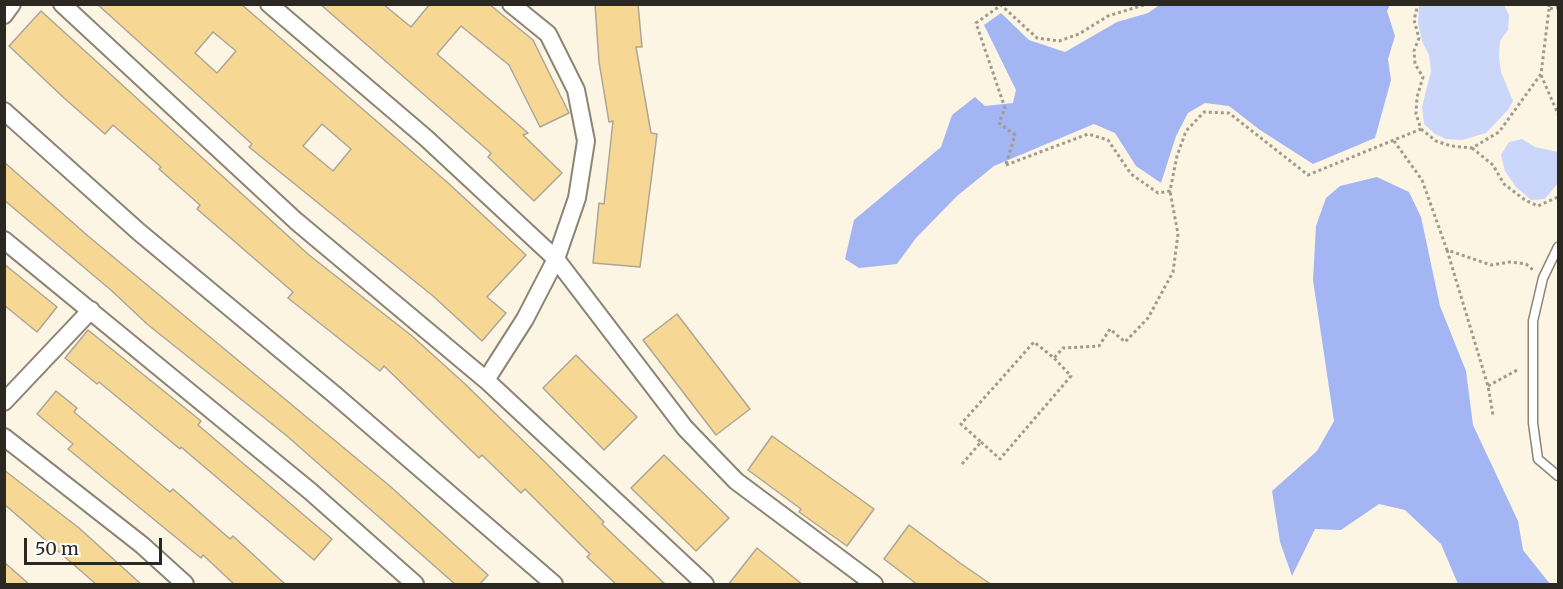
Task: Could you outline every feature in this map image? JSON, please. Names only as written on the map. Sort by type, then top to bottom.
[{"type":"street","points":[[4,15],[12,4]]},
{"type":"street","points":[[62,4],[296,221],[486,380],[705,585]]},
{"type":"street","points":[[269,4],[426,138],[556,259],[685,428],[736,481],[874,585]]},
{"type":"street","points":[[486,380],[525,319],[556,259],[577,198],[586,141],[576,90],[548,34],[512,4]]},
{"type":"street","points":[[4,111],[139,232],[335,395],[554,585]]},
{"type":"street","points":[[4,240],[310,490],[415,585]]},
{"type":"street","points":[[4,402],[91,310]]},
{"type":"street","points":[[4,437],[142,545],[185,585]]},
{"type":"lane","points":[[1558,247],[1543,278],[1533,321],[1533,423],[1538,459],[1558,476]]},
{"type":"path","points":[[1147,4],[1108,16],[1079,34],[1059,41],[1037,38],[1001,5],[976,22],[1005,108],[999,123],[1015,135],[1006,165],[1088,134],[1108,140],[1131,174],[1158,193],[1170,191]]},
{"type":"path","points":[[1418,4],[1414,20],[1419,38],[1414,51],[1415,63],[1423,77],[1417,97],[1416,114],[1421,129],[1436,141],[1451,146],[1472,148],[1493,165],[1504,184],[1525,200],[1538,206],[1558,197]]},
{"type":"path","points":[[1472,148],[1499,132],[1541,74],[1549,7],[1558,7]]},
{"type":"path","points":[[1541,74],[1558,114]]},
{"type":"path","points":[[1054,358],[1063,348],[1099,346],[1110,329],[1125,342],[1149,318],[1173,272],[1178,234],[1170,191],[1177,156],[1186,131],[1204,111],[1229,113],[1308,175],[1421,129]]},
{"type":"path","points":[[1394,141],[1422,180],[1447,250],[1488,386],[1493,416]]},
{"type":"path","points":[[1447,250],[1491,265],[1510,262],[1526,264],[1543,278]]},
{"type":"path","points":[[1034,342],[1071,376],[1000,459],[981,442],[961,424],[1034,342]]},
{"type":"path","points":[[1488,386],[1518,369],[1533,370]]},
{"type":"path","points":[[962,464],[981,442]]},
{"type":"shaded area","points":[[1419,5],[1504,5],[1509,15],[1508,30],[1500,41],[1499,56],[1501,72],[1513,101],[1508,110],[1486,133],[1462,140],[1446,139],[1435,134],[1424,124],[1422,107],[1431,71],[1429,55],[1422,41],[1418,23]]},
{"type":"shaded area","points":[[1522,139],[1535,147],[1558,152],[1558,183],[1545,199],[1531,200],[1516,187],[1505,171],[1501,155],[1509,142]]},
{"type":"water","points":[[1161,4],[1390,5],[1387,11],[1395,36],[1388,59],[1391,80],[1375,138],[1313,164],[1260,130],[1229,106],[1205,103],[1188,113],[1176,136],[1161,183],[1136,166],[1115,133],[1094,124],[994,166],[957,196],[916,238],[897,264],[859,268],[845,259],[854,220],[941,147],[952,115],[975,97],[985,106],[1013,103],[1016,90],[984,25],[1001,13],[1029,40],[1065,52],[1117,22],[1148,13]]},
{"type":"water","points":[[1377,177],[1409,192],[1421,217],[1440,306],[1466,371],[1473,425],[1518,521],[1523,550],[1550,584],[1458,584],[1441,544],[1405,510],[1379,504],[1341,530],[1315,529],[1292,576],[1280,542],[1272,491],[1317,451],[1334,421],[1313,280],[1316,226],[1326,198],[1340,186]]},
{"type":"building","points":[[97,4],[241,4],[447,182],[526,255],[487,297],[506,313],[482,341],[433,296],[249,147],[252,144]],"holes":[[[213,32],[236,51],[217,73],[195,53]],[[322,124],[351,149],[333,171],[303,146]]]},
{"type":"building","points":[[320,4],[383,4],[411,27],[430,4],[489,4],[533,40],[569,113],[540,127],[509,65],[461,26],[437,54],[528,133],[523,135],[562,173],[534,201],[488,157],[491,153]]},
{"type":"building","points":[[595,4],[638,4],[642,47],[636,47],[651,133],[657,134],[640,267],[593,263],[599,203],[604,204],[613,121],[609,122],[599,62]]},
{"type":"building","points":[[41,11],[309,255],[412,336],[464,383],[604,522],[602,524],[666,585],[617,585],[587,557],[590,554],[525,489],[521,493],[482,455],[479,458],[384,366],[380,371],[288,298],[293,292],[197,209],[200,205],[159,169],[161,167],[113,125],[105,134],[64,98],[9,46]]},
{"type":"building","points":[[4,162],[88,236],[391,487],[488,575],[479,585],[456,585],[287,436],[147,324],[112,291],[4,200]]},
{"type":"building","points":[[4,264],[57,307],[37,332],[4,305]]},
{"type":"building","points":[[677,314],[750,409],[716,435],[643,340]]},
{"type":"building","points":[[88,330],[201,421],[198,425],[332,539],[314,560],[181,447],[180,449],[99,382],[97,384],[65,358]]},
{"type":"building","points":[[576,355],[637,417],[604,450],[543,388]]},
{"type":"building","points":[[56,391],[77,408],[74,412],[170,492],[173,489],[230,539],[233,536],[286,585],[235,585],[203,555],[201,558],[68,449],[73,444],[37,414]]},
{"type":"building","points":[[772,436],[874,509],[847,546],[799,512],[801,509],[748,470]]},
{"type":"building","points":[[664,455],[729,518],[696,551],[631,488]]},
{"type":"building","points":[[4,470],[79,528],[142,585],[97,585],[4,504]]},
{"type":"building","points":[[909,525],[992,585],[918,585],[884,559]]},
{"type":"building","points":[[757,548],[803,585],[728,585]]},
{"type":"building","points":[[4,562],[30,585],[4,585]]}]
